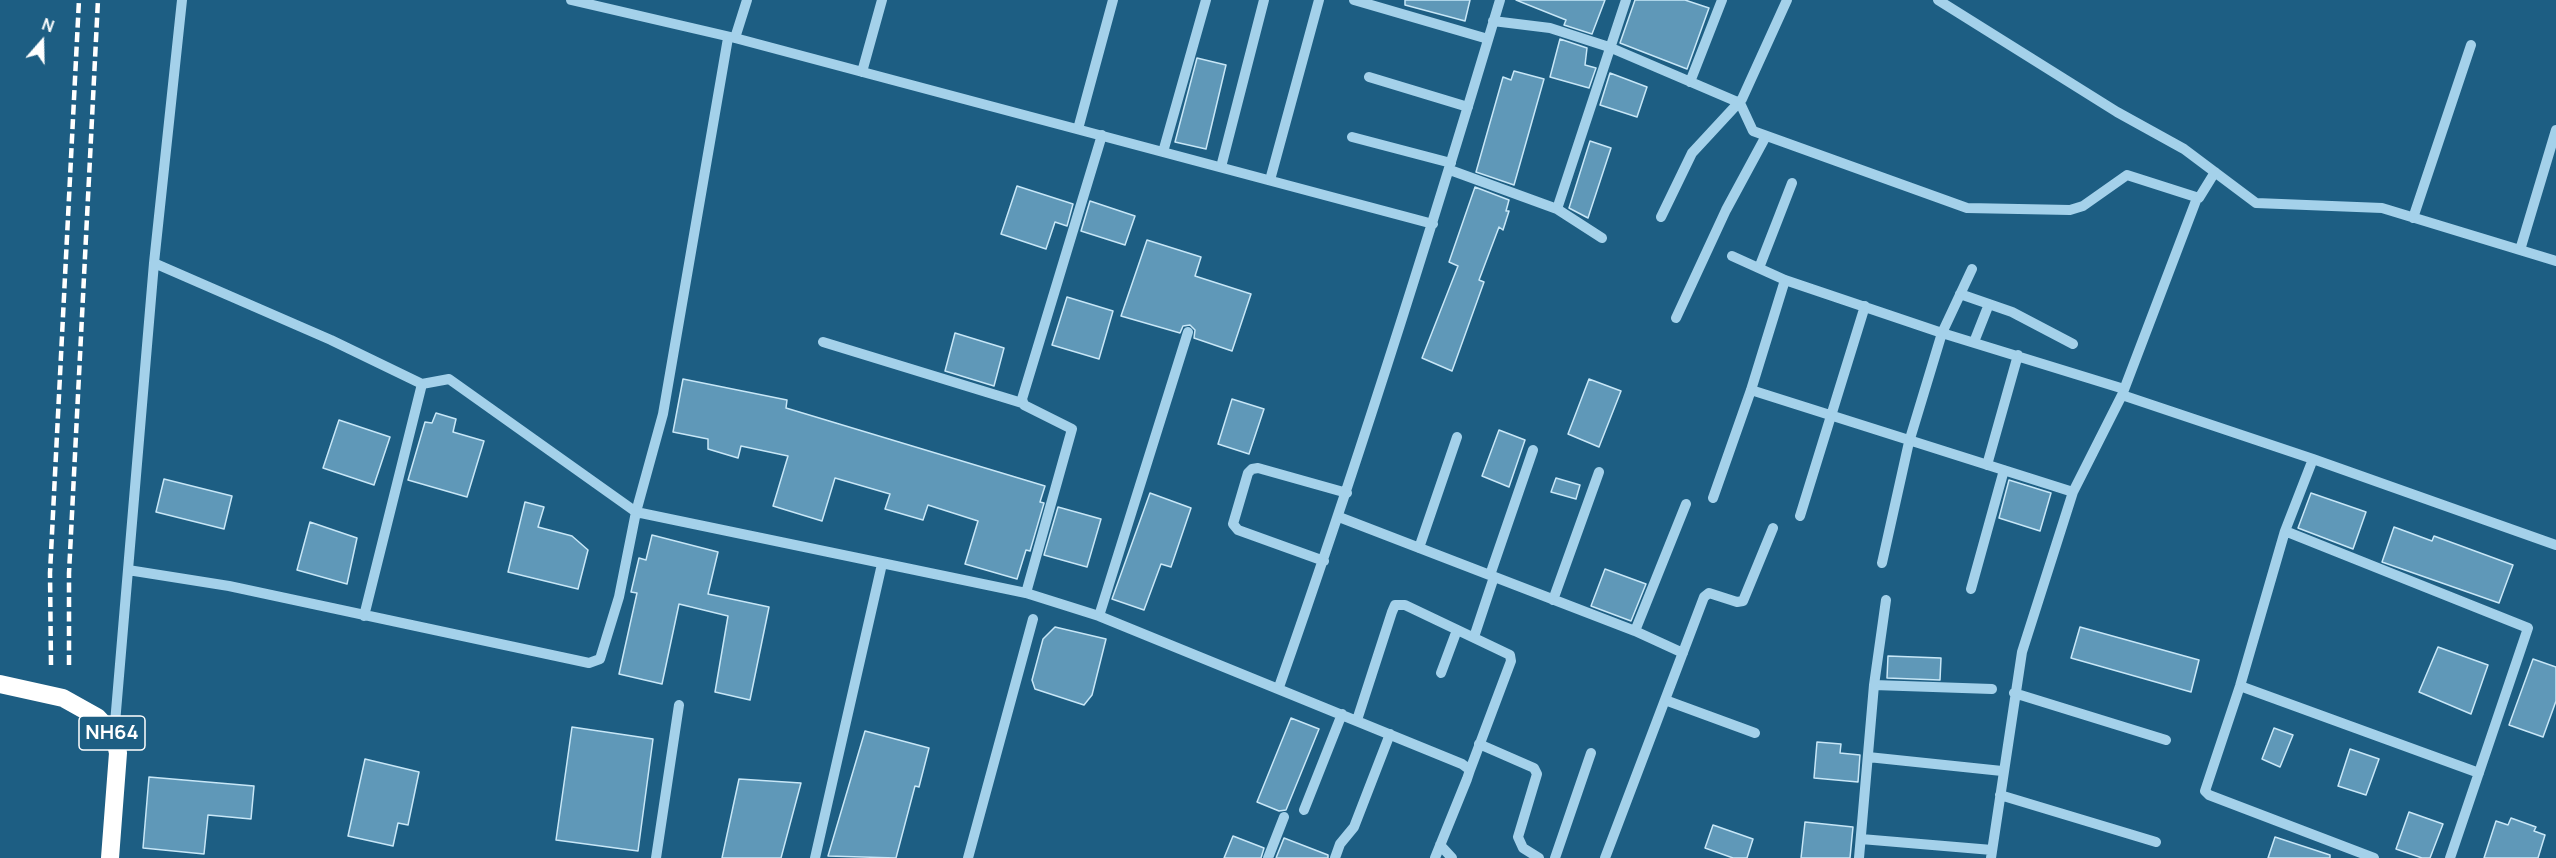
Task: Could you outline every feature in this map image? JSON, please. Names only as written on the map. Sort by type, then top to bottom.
[{"type":"highway","name":"NH64","points":[[0,684],[63,698],[97,717],[114,735],[118,753],[110,858]]},
{"type":"street","points":[[114,735],[154,263],[183,0]]},
{"type":"street","points":[[571,0],[732,38],[1433,224]]},
{"type":"street","points":[[128,570],[235,587],[595,663],[603,654],[619,597],[636,512],[663,414],[732,38],[747,0]]},
{"type":"street","points":[[862,72],[882,0]]},
{"type":"street","points":[[1078,129],[1113,0]]},
{"type":"street","points":[[1163,152],[1206,0]]},
{"type":"street","points":[[1221,167],[1264,0]]},
{"type":"street","points":[[1270,180],[1319,0]]},
{"type":"street","points":[[1354,0],[1488,39]]},
{"type":"street","points":[[1279,687],[1347,493],[1451,166],[1500,0]]},
{"type":"street","points":[[1557,209],[1626,0]]},
{"type":"street","points":[[1690,82],[1722,0]]},
{"type":"street","points":[[1661,218],[1692,153],[1740,103],[1787,0]]},
{"type":"street","points":[[1938,0],[2117,112],[2184,149],[2256,203],[2382,208],[2556,261]]},
{"type":"street","points":[[1493,21],[1550,28],[1609,47],[1740,103],[1750,128],[1766,136],[1974,209],[2070,210],[2083,206],[2127,175],[2197,198]]},
{"type":"street","points":[[2414,218],[2471,45]]},
{"type":"street","points":[[1369,77],[1468,107]]},
{"type":"street","points":[[2520,250],[2556,130]]},
{"type":"street","points":[[1022,403],[1102,135]]},
{"type":"street","points":[[1676,318],[1726,210],[1766,136]]},
{"type":"street","points":[[1352,137],[1451,166],[1557,209],[1602,238]]},
{"type":"street","points":[[1861,840],[1992,854],[2002,771],[2022,652],[2073,492],[2123,392],[2197,198],[2202,195],[2215,172]]},
{"type":"street","points":[[1759,268],[1792,183]]},
{"type":"street","points":[[1732,256],[1785,280],[1942,333],[2018,355],[2556,545]]},
{"type":"street","points":[[154,263],[332,340],[422,384],[449,379],[636,512],[1026,592],[1099,616],[1279,687],[1462,764],[1470,770]]},
{"type":"street","points":[[1882,563],[1909,442],[1942,333],[1972,268]]},
{"type":"street","points":[[1713,498],[1751,390],[1785,280]]},
{"type":"street","points":[[1960,294],[2012,312],[2073,344]]},
{"type":"street","points":[[1974,342],[1989,304]]},
{"type":"street","points":[[1800,516],[1865,306]]},
{"type":"street","points":[[1099,616],[1188,332]]},
{"type":"street","points":[[823,342],[1022,403],[1072,429],[1026,592]]},
{"type":"street","points":[[1988,465],[2018,355]]},
{"type":"street","points":[[364,616],[422,384]]},
{"type":"street","points":[[1751,390],[1909,442],[2073,492]]},
{"type":"street","points":[[1419,548],[1457,437]]},
{"type":"street","points":[[1474,637],[1533,450]]},
{"type":"street","points":[[2313,459],[2285,531],[2240,686],[2205,791],[2209,795],[2374,858]]},
{"type":"street","points":[[1324,561],[1238,530],[1233,524],[1248,473],[1258,468],[1347,493]]},
{"type":"street","points":[[1971,589],[2004,470]]},
{"type":"street","points":[[1553,600],[1599,472]]},
{"type":"street","points":[[1635,631],[1686,504]]},
{"type":"street","points":[[1339,517],[1635,631],[1683,653]]},
{"type":"street","points":[[1605,858],[1704,597],[1709,593],[1737,602],[1743,601],[1773,528]]},
{"type":"street","points":[[2285,531],[2528,628],[2450,858]]},
{"type":"street","points":[[815,858],[882,564]]},
{"type":"street","points":[[1859,858],[1874,685],[1886,600]]},
{"type":"street","points":[[1357,720],[1395,605],[1405,605],[1510,655],[1511,661],[1435,858]]},
{"type":"street","points":[[968,858],[1034,619]]},
{"type":"street","points":[[1441,673],[1457,630]]},
{"type":"street","points":[[1874,685],[1992,689]]},
{"type":"street","points":[[2240,686],[2479,773]]},
{"type":"street","points":[[2014,693],[2166,740]]},
{"type":"street","points":[[1665,700],[1755,733]]},
{"type":"street","points":[[656,858],[679,705]]},
{"type":"street","points":[[1304,810],[1342,714]]},
{"type":"street","points":[[1335,858],[1340,844],[1354,827],[1390,734]]},
{"type":"street","points":[[1479,744],[1534,768],[1537,774],[1518,837],[1523,848],[1539,858]]},
{"type":"street","points":[[1555,858],[1591,753]]},
{"type":"street","points":[[1868,757],[2002,771]]},
{"type":"street","points":[[2000,795],[2156,842]]},
{"type":"street","points":[[1268,858],[1284,817]]},
{"type":"street","points":[[1440,845],[1452,858]]},
{"type":"building","points":[[1405,0],[1470,0],[1465,21],[1405,5]]},
{"type":"building","points":[[1516,0],[1605,0],[1592,34],[1564,25],[1566,20]]},
{"type":"building","points":[[1635,0],[1685,0],[1709,8],[1687,69],[1620,43]]},
{"type":"building","points":[[1560,39],[1587,48],[1585,65],[1596,68],[1589,88],[1550,77]]},
{"type":"building","points":[[1197,58],[1226,65],[1206,149],[1175,142]]},
{"type":"building","points":[[1514,71],[1544,79],[1514,185],[1476,172],[1503,77],[1511,80]]},
{"type":"building","points":[[1610,73],[1647,87],[1637,117],[1600,105]]},
{"type":"building","points":[[1590,141],[1611,148],[1588,218],[1569,208]]},
{"type":"building","points":[[1017,186],[1073,204],[1067,226],[1055,222],[1046,249],[1001,234]]},
{"type":"building","points":[[1475,187],[1509,200],[1506,211],[1509,211],[1503,230],[1499,227],[1479,280],[1484,282],[1452,371],[1422,358],[1458,266],[1449,262]]},
{"type":"building","points":[[1090,201],[1135,216],[1125,245],[1081,231]]},
{"type":"building","points":[[1147,240],[1201,257],[1195,276],[1251,294],[1232,351],[1194,338],[1195,330],[1190,325],[1183,326],[1180,333],[1121,316]]},
{"type":"building","points":[[1067,297],[1113,311],[1099,359],[1052,345]]},
{"type":"building","points":[[955,333],[1004,348],[994,386],[945,371]]},
{"type":"building","points":[[683,379],[787,400],[786,408],[1045,486],[1040,502],[1044,503],[1030,551],[1026,550],[1017,579],[965,564],[978,521],[928,505],[923,520],[885,509],[890,494],[835,478],[822,521],[773,506],[788,456],[741,446],[738,458],[708,449],[708,439],[673,432]]},
{"type":"building","points":[[1589,379],[1621,391],[1599,447],[1568,434]]},
{"type":"building","points":[[1232,399],[1264,409],[1249,454],[1218,444]]},
{"type":"building","points":[[436,413],[456,419],[453,432],[484,441],[467,497],[408,480],[425,422],[432,423]]},
{"type":"building","points":[[339,420],[390,437],[374,485],[323,468]]},
{"type":"building","points":[[1499,430],[1525,440],[1509,487],[1482,476]]},
{"type":"building","points":[[1556,478],[1580,485],[1576,499],[1551,492]]},
{"type":"building","points":[[164,479],[232,496],[224,529],[156,512]]},
{"type":"building","points":[[2009,480],[2051,493],[2040,531],[1999,518]]},
{"type":"building","points":[[1150,493],[1191,508],[1171,567],[1161,564],[1144,610],[1112,599]]},
{"type":"building","points":[[2311,493],[2366,512],[2353,549],[2298,528]]},
{"type":"building","points":[[525,502],[544,507],[538,527],[572,536],[588,550],[578,589],[508,572]]},
{"type":"building","points":[[1058,507],[1101,519],[1087,567],[1044,555]]},
{"type":"building","points":[[310,522],[357,538],[347,584],[297,570]]},
{"type":"building","points":[[2394,527],[2432,541],[2434,536],[2513,565],[2499,603],[2382,562]]},
{"type":"building","points":[[652,535],[718,552],[708,594],[769,607],[750,700],[715,692],[728,616],[679,604],[662,684],[619,674],[637,593],[631,592],[639,558],[646,560]]},
{"type":"building","points":[[1605,569],[1646,584],[1631,621],[1591,606]]},
{"type":"building","points":[[1055,627],[1106,639],[1092,695],[1084,705],[1035,689],[1032,680],[1043,639]]},
{"type":"building","points":[[2080,627],[2199,660],[2191,692],[2071,658]]},
{"type":"building","points":[[2438,647],[2488,665],[2471,714],[2419,692]]},
{"type":"building","points":[[1888,656],[1941,658],[1940,680],[1887,678]]},
{"type":"building","points":[[2533,659],[2556,667],[2556,701],[2543,737],[2509,725]]},
{"type":"building","points":[[1291,718],[1319,729],[1286,810],[1279,811],[1257,802]]},
{"type":"building","points":[[572,727],[653,739],[638,851],[556,840]]},
{"type":"building","points":[[2274,728],[2293,735],[2280,767],[2262,759]]},
{"type":"building","points":[[865,731],[929,748],[919,787],[915,786],[896,858],[828,856]]},
{"type":"building","points":[[1817,742],[1841,744],[1840,753],[1860,755],[1858,782],[1814,778]]},
{"type":"building","points":[[2350,749],[2379,759],[2366,795],[2338,786]]},
{"type":"building","points":[[365,759],[419,772],[408,825],[398,823],[393,846],[348,836]]},
{"type":"building","points":[[149,777],[254,786],[251,819],[208,815],[204,854],[143,848]]},
{"type":"building","points":[[739,779],[801,783],[781,858],[722,858]]},
{"type":"building","points":[[2409,812],[2443,824],[2430,858],[2422,858],[2396,849]]},
{"type":"building","points":[[2511,818],[2536,827],[2534,831],[2545,835],[2538,858],[2484,858],[2496,821],[2508,825]]},
{"type":"building","points":[[1805,822],[1853,827],[1850,858],[1801,858]]},
{"type":"building","points":[[1713,825],[1753,839],[1747,858],[1733,858],[1705,848]]},
{"type":"building","points":[[1233,836],[1264,848],[1261,858],[1224,858]]},
{"type":"building","points":[[2275,837],[2330,855],[2330,858],[2268,858]]},
{"type":"building","points":[[1284,838],[1328,855],[1328,858],[1276,858]]},
{"type":"railway","points":[[51,665],[50,573],[79,0]]},
{"type":"railway","points":[[69,665],[69,573],[98,0]]}]
